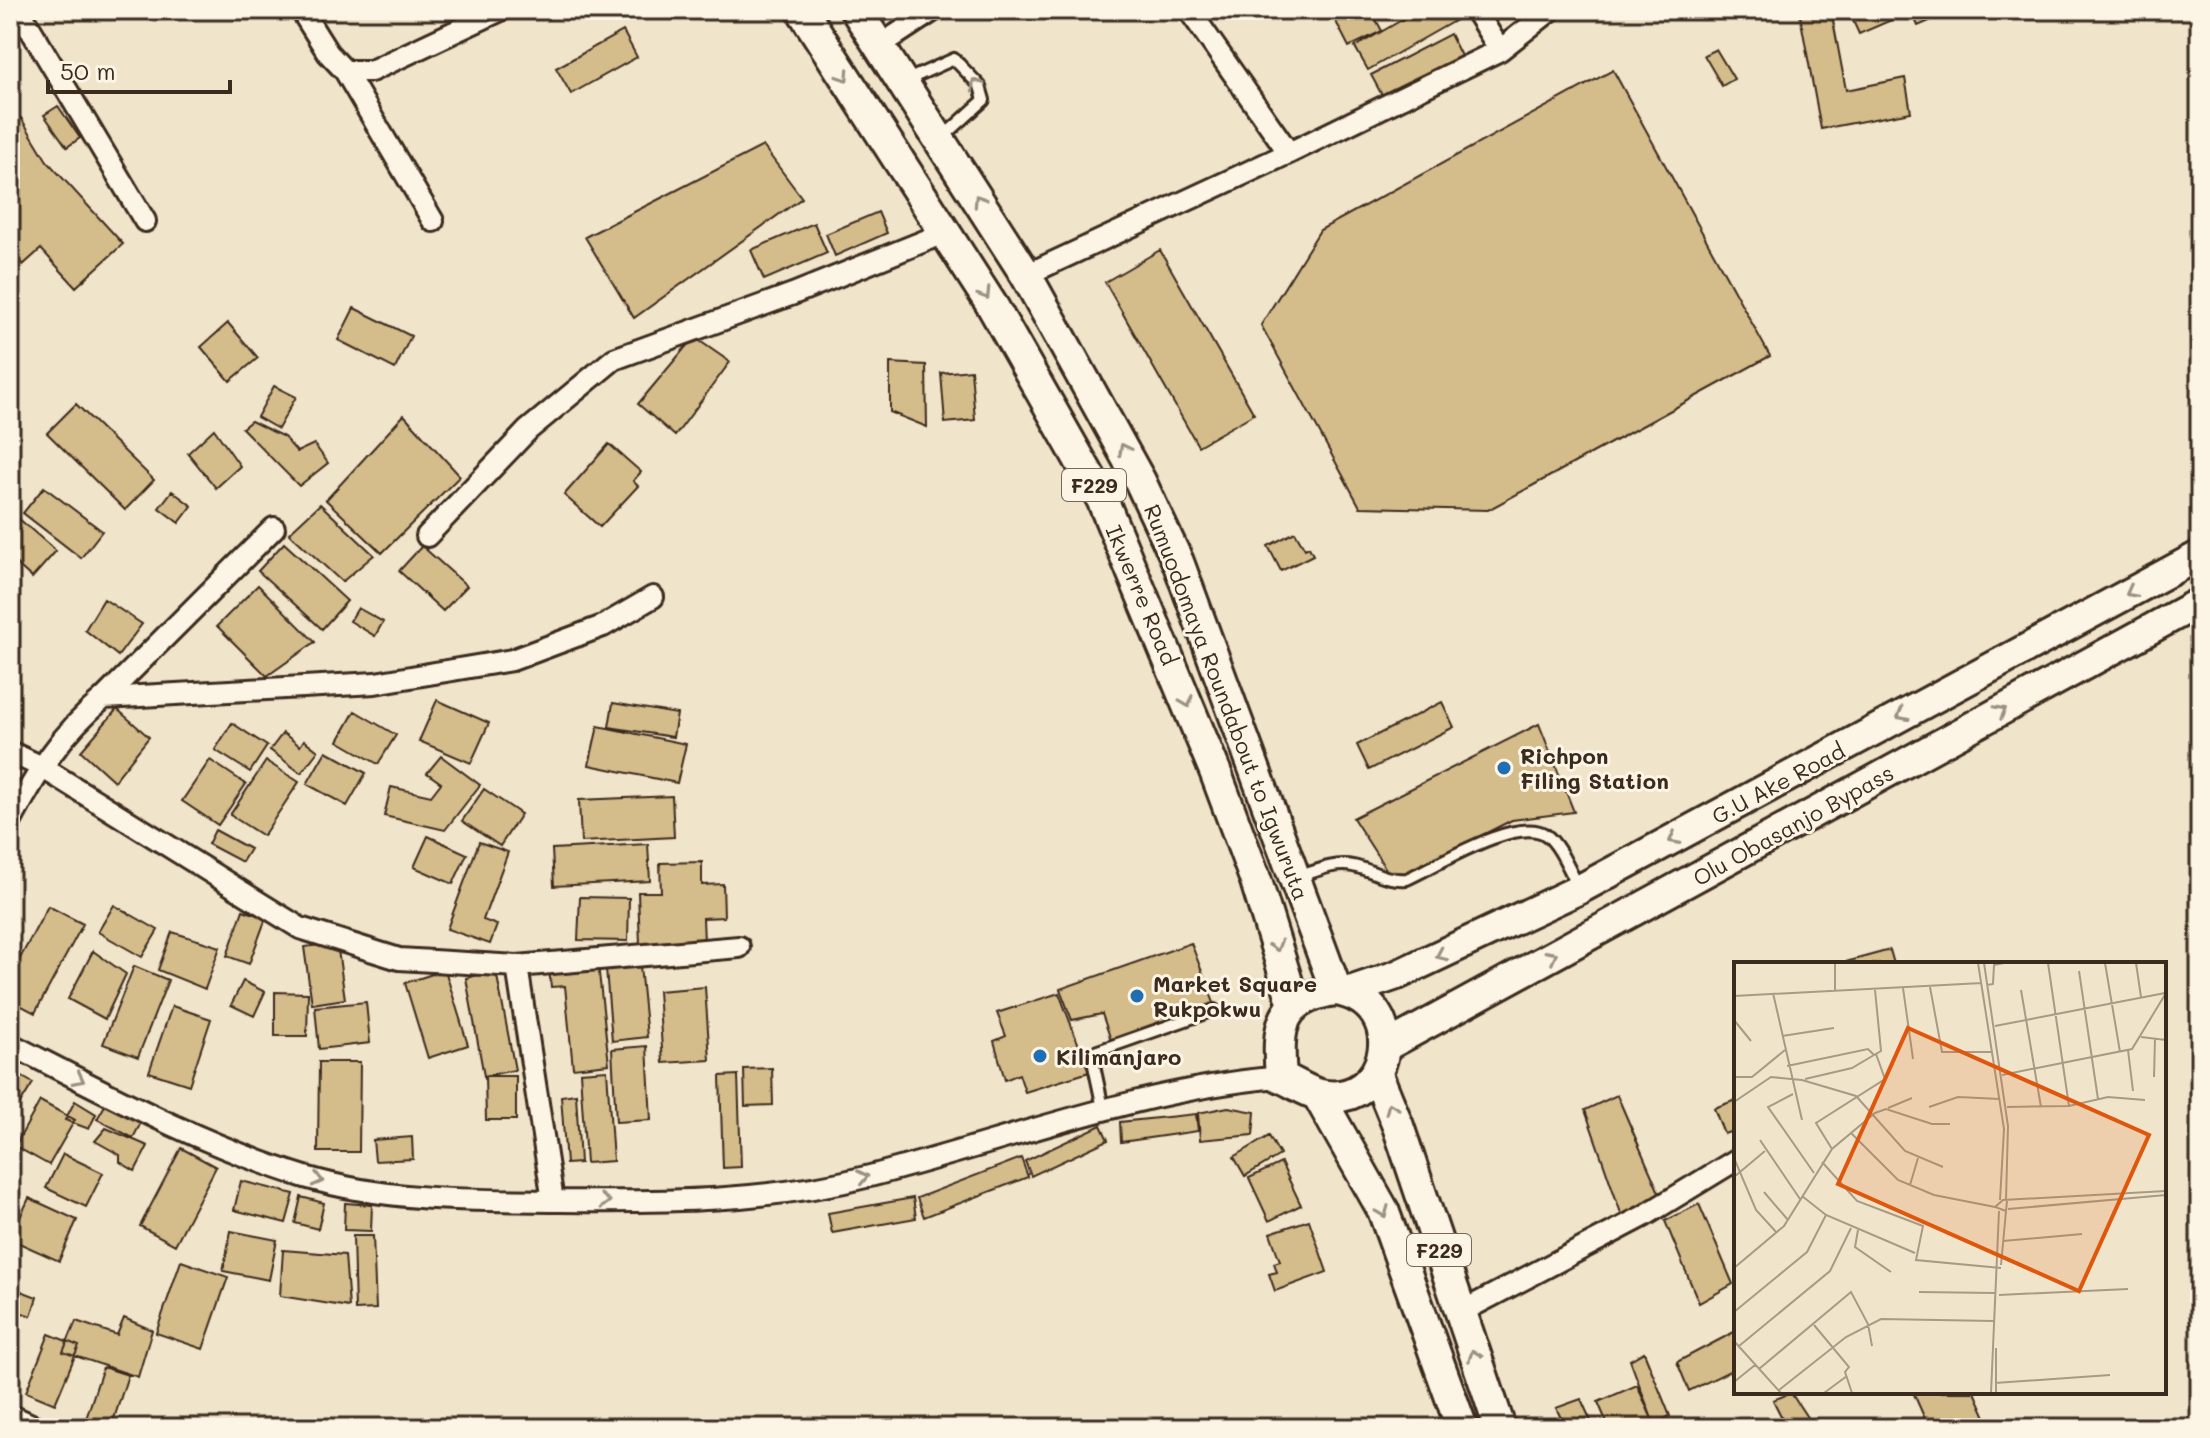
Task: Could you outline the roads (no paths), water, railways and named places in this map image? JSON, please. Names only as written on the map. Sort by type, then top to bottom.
[{"type":"main road","name":"Ikwerre Road","points":[[802,10],[947,232],[1079,455],[1124,549],[1215,771],[1256,881],[1294,1005]]},
{"type":"main road","name":"Rumuodomaya Roundabout to Igwuruta","points":[[856,10],[1026,275],[1103,408],[1178,562],[1294,878],[1342,991]]},
{"type":"main road","name":"G.U Ake Road","points":[[1342,991],[1410,969],[1580,889],[2200,555]]},
{"type":"main road","name":"Olu Obasanjo Bypass","points":[[1381,1059],[2200,602]]},
{"type":"main road","points":[[1342,991],[1313,993],[1294,1005],[1280,1028],[1281,1077],[1318,1095],[1351,1093],[1381,1059]]},
{"type":"main road","name":"F229","points":[[1342,991],[1376,1013],[1381,1059],[1398,1126],[1500,1428]]},
{"type":"main road","name":"F229","points":[[1318,1095],[1383,1210],[1462,1428]]},
{"type":"street","points":[[19,10],[145,221]]},
{"type":"street","points":[[301,10],[328,53],[345,71],[433,221]]},
{"type":"street","points":[[345,71],[371,71],[501,10]]},
{"type":"street","points":[[879,46],[934,10]]},
{"type":"street","points":[[1189,10],[1289,153]]},
{"type":"street","points":[[1475,10],[1500,50]]},
{"type":"street","points":[[1026,275],[1289,153],[1500,50],[1551,10]]},
{"type":"street","points":[[427,536],[528,430],[614,359],[779,300],[947,232]]},
{"type":"street","points":[[10,823],[40,766],[75,721],[104,698],[274,528]]},
{"type":"street","points":[[104,698],[375,683],[512,660],[603,626],[653,597]]},
{"type":"street","points":[[10,752],[40,766],[300,928],[399,959],[517,966],[739,947]]},
{"type":"street","points":[[517,966],[553,1201]]},
{"type":"street","points":[[10,1044],[138,1109],[234,1151],[306,1177],[368,1193],[446,1201],[688,1202],[771,1194],[866,1177],[1103,1108],[1281,1077]]},
{"type":"street","points":[[1459,1313],[1644,1216],[1734,1161]]},
{"type":"street","points":[[10,1415],[38,1428]]},
{"type":"lane","points":[[903,83],[954,59],[980,86],[984,100],[940,140]]},
{"type":"lane","points":[[1294,878],[1334,865],[1350,865],[1393,880],[1407,879],[1506,832],[1527,828],[1550,837],[1580,889]]},
{"type":"lane","points":[[1103,1108],[1093,1061],[1095,1052],[1214,1010]]},
{"type":"place","name":"Richpon Filing Station","points":[[1504,768]]},
{"type":"place","name":"Market Square Rukpokwu","points":[[1137,996]]},
{"type":"place","name":"Kilimanjaro","points":[[1040,1056]]}]
